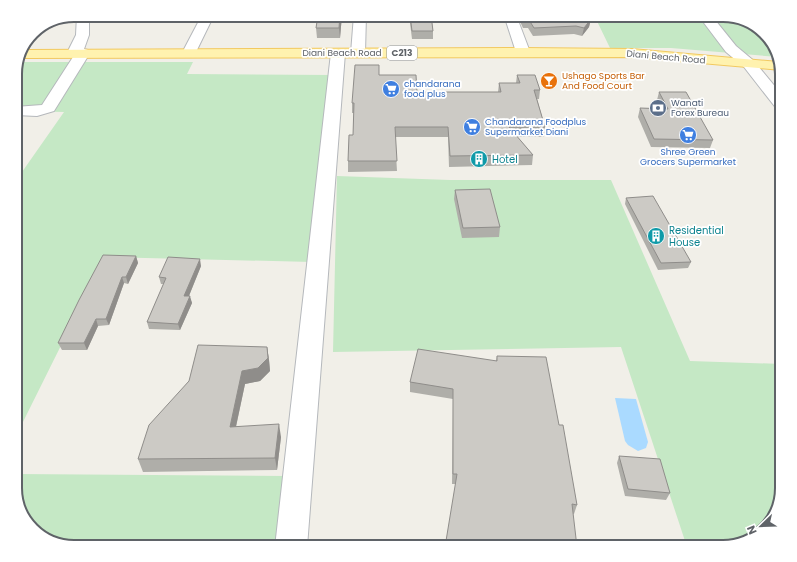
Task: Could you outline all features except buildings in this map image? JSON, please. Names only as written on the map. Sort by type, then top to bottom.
[{"type":"main road","name":"Diani Beach Road","points":[[26,54],[632,53],[775,66]]},
{"type":"street","points":[[22,111],[37,111],[48,108],[79,53],[83,36],[83,22]]},
{"type":"street","points":[[189,53],[204,22]]},
{"type":"street","points":[[292,540],[348,53],[358,22]]},
{"type":"street","points":[[512,22],[523,52]]},
{"type":"street","points":[[710,22],[731,49],[749,64],[775,96]]},
{"type":"green space","points":[[597,22],[730,22],[746,27],[755,33],[766,45],[772,56],[671,48],[610,48]]},
{"type":"green space","points":[[24,62],[193,62],[187,74],[332,75],[312,262],[105,257],[22,424],[22,172],[64,112],[22,111],[22,70]]},
{"type":"green space","points":[[337,176],[450,180],[611,180],[690,361],[775,364],[775,495],[770,511],[757,527],[746,535],[723,540],[685,540],[621,347],[333,352]]},
{"type":"green space","points":[[22,474],[286,476],[278,540],[67,540],[48,533],[35,522],[25,505],[22,492]]},
{"type":"water","points":[[615,398],[636,399],[648,442],[646,448],[638,451],[628,445],[625,441]]},
{"type":"place","name":"Ushago Sports Bar And Food Court","points":[[549,81]]},
{"type":"place","name":"chandarana food plus","points":[[391,89]]},
{"type":"place","name":"Wanati Forex Bureau","points":[[658,108]]},
{"type":"place","name":"Chandarana Foodplus Supermarket Diani","points":[[472,127]]},
{"type":"place","name":"Shree Green Grocers Supermarket","points":[[688,135]]},
{"type":"place","name":"Hotel","points":[[479,159]]},
{"type":"place","name":"Residential House","points":[[656,236]]}]
